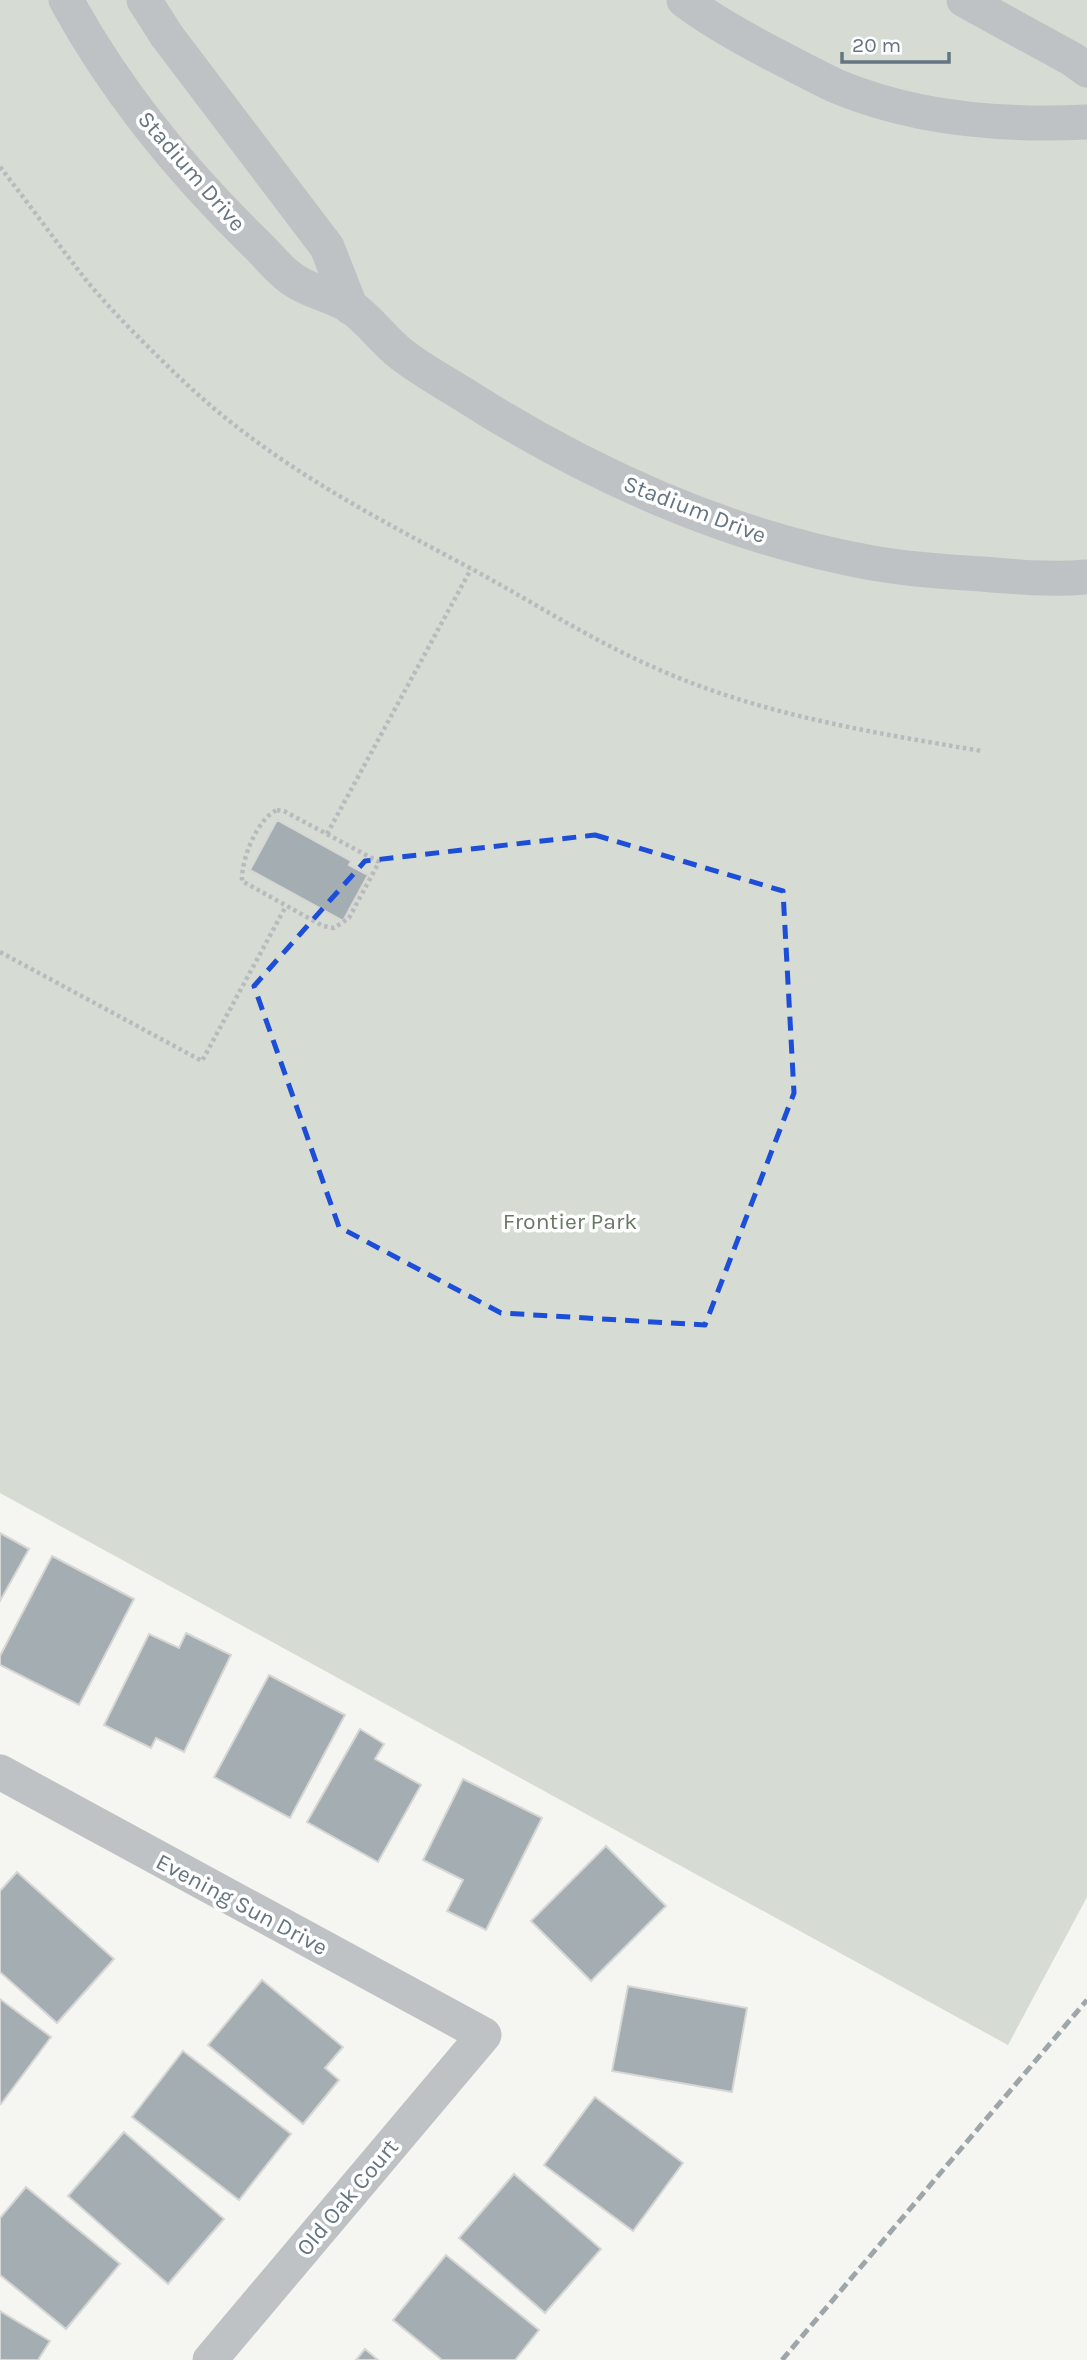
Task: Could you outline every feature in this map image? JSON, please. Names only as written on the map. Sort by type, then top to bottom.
[{"type":"street","name":"Stadium Drive","points":[[66,0],[97,51],[161,140],[223,212],[293,281],[351,307],[400,354],[545,443],[603,473],[738,528],[793,544],[872,563],[948,572],[1065,579],[1087,577]]},
{"type":"street","name":"Stadium Drive","points":[[144,0],[175,46],[327,247],[351,307]]},
{"type":"street","points":[[684,0],[751,43],[837,86],[882,101],[937,115],[1002,122],[1087,122]]},
{"type":"street","points":[[964,0],[1072,59],[1087,70]]},
{"type":"street","name":"Evening Sun Drive","points":[[0,1772],[485,2035]]},
{"type":"street","name":"Old Oak Court","points":[[211,2360],[485,2035]]},
{"type":"path","points":[[0,167],[88,282],[181,379],[231,422],[307,478],[588,636],[654,667],[726,696],[855,730],[982,751]]},
{"type":"path","points":[[327,834],[471,569]]},
{"type":"path","points":[[284,811],[327,834],[379,862],[349,918],[334,928],[323,926],[242,881],[243,859],[269,813],[284,811]]},
{"type":"path","points":[[0,952],[202,1061],[286,906]]},
{"type":"highlighted area","points":[[595,835],[783,891],[794,1093],[705,1325],[501,1313],[339,1227],[254,986],[365,861]]},
{"type":"green space","name":"Frontier Park","points":[[0,0],[1087,0],[1087,1897],[1008,2045],[0,1493]]},
{"type":"building","points":[[277,820],[351,861],[349,865],[368,875],[343,921],[250,870]]},
{"type":"building","points":[[0,1533],[29,1549],[0,1601]]},
{"type":"building","points":[[52,1556],[134,1599],[79,1705],[0,1665],[0,1656]]},
{"type":"building","points":[[186,1633],[231,1655],[184,1752],[156,1738],[151,1748],[104,1725],[149,1634],[179,1648]]},
{"type":"building","points":[[269,1675],[345,1715],[290,1818],[214,1777]]},
{"type":"building","points":[[360,1729],[384,1744],[375,1759],[421,1785],[378,1862],[307,1822]]},
{"type":"building","points":[[463,1779],[542,1818],[486,1930],[447,1911],[463,1880],[423,1860]]},
{"type":"building","points":[[606,1846],[666,1906],[591,1981],[531,1921]]},
{"type":"building","points":[[17,1872],[114,1959],[57,2023],[0,1972],[0,1891]]},
{"type":"building","points":[[262,1980],[343,2047],[325,2068],[339,2080],[303,2124],[208,2045]]},
{"type":"building","points":[[628,1986],[747,2008],[732,2092],[612,2071]]},
{"type":"building","points":[[0,1999],[51,2037],[1,2104],[0,2103]]},
{"type":"building","points":[[183,2051],[291,2134],[239,2200],[132,2117]]},
{"type":"building","points":[[595,2097],[683,2163],[633,2231],[544,2165]]},
{"type":"building","points":[[124,2132],[224,2219],[168,2284],[68,2196]]},
{"type":"building","points":[[514,2174],[601,2249],[545,2313],[459,2238]]},
{"type":"building","points":[[26,2187],[120,2264],[66,2329],[0,2275],[0,2218]]},
{"type":"building","points":[[446,2255],[539,2330],[515,2360],[442,2360],[393,2320]]},
{"type":"building","points":[[0,2311],[50,2341],[38,2360],[0,2360]]},
{"type":"building","points":[[365,2349],[378,2360],[356,2360]]},
{"type":"railway","points":[[782,2360],[1087,2000]]}]
